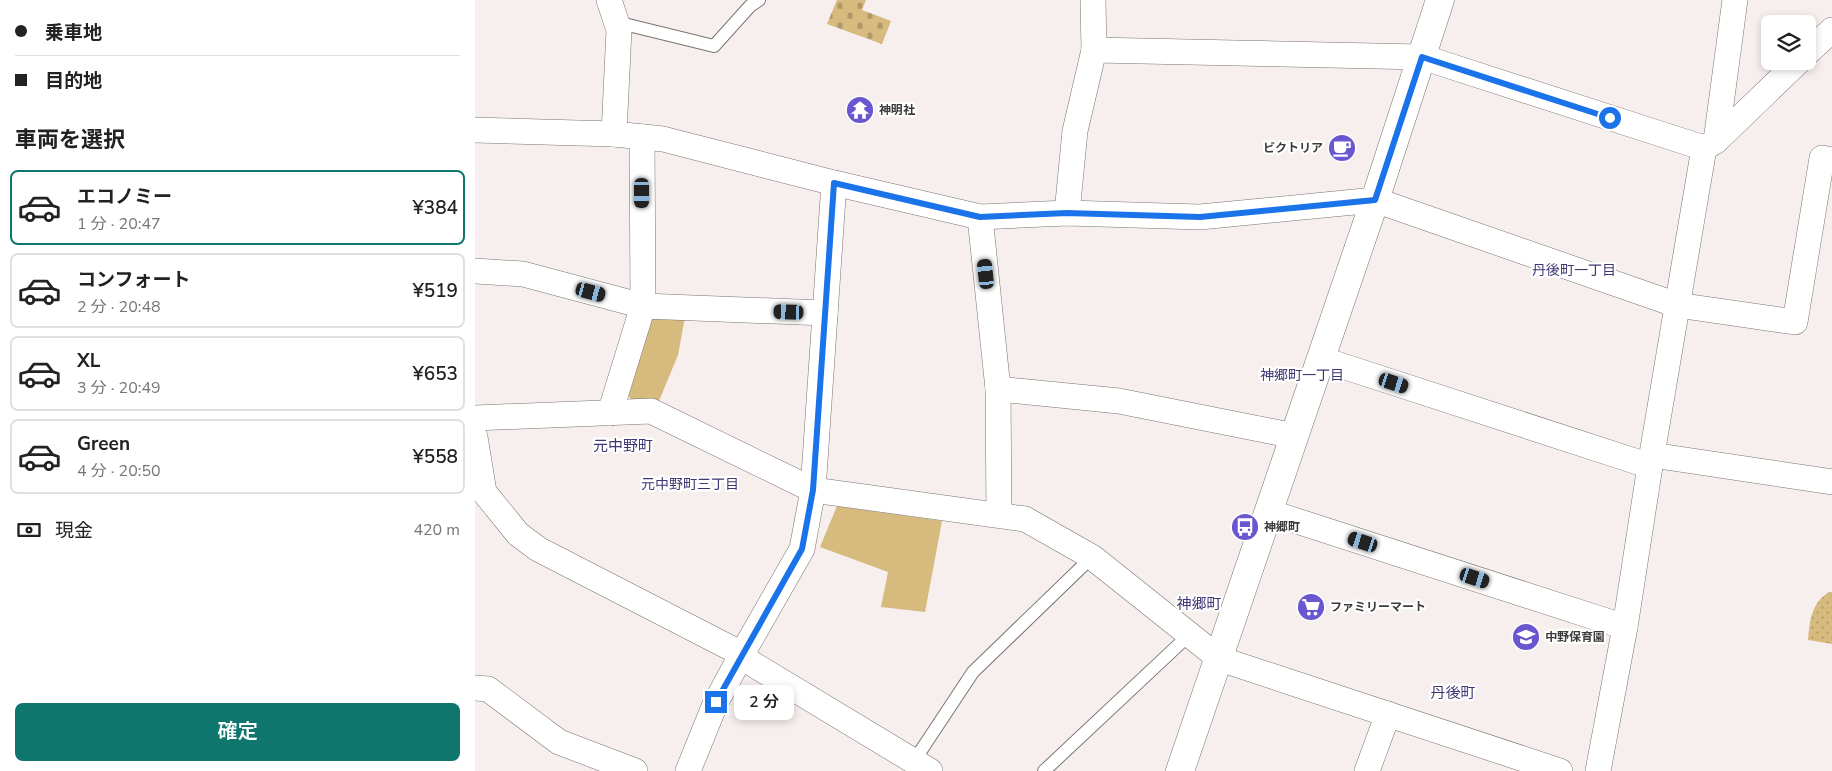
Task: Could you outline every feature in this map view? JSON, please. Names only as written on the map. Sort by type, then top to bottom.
[{"type":"street","points":[[1067,213],[1075,131],[1094,50],[1093,0]]},
{"type":"street","points":[[1180,771],[1220,659],[1375,200],[1440,0]]},
{"type":"street","points":[[1598,771],[1625,626],[1677,305],[1710,145],[1735,0]]},
{"type":"street","points":[[613,11],[619,30],[614,134]]},
{"type":"street","points":[[1816,45],[1832,30]]},
{"type":"street","points":[[1094,50],[1422,57],[1710,145]]},
{"type":"street","points":[[1710,145],[1789,70]]},
{"type":"street","points":[[475,130],[614,134],[663,139],[834,183],[980,217],[1067,213],[1200,217],[1375,200],[1677,305],[1795,322],[1822,158],[1832,160]]},
{"type":"street","points":[[610,413],[643,306],[642,137]]},
{"type":"street","points":[[688,771],[716,702],[802,549],[813,490],[834,183]]},
{"type":"street","points":[[980,217],[998,389],[999,515]]},
{"type":"street","points":[[475,271],[523,274],[643,306],[825,313]]},
{"type":"street","points":[[1321,359],[1651,461],[1832,482]]},
{"type":"street","points":[[998,389],[1119,401],[1295,436]]},
{"type":"street","points":[[475,418],[651,411],[813,490],[1025,519],[1092,557],[1220,659],[1560,771]]},
{"type":"street","points":[[475,437],[484,492],[518,534],[538,549],[741,655],[922,766]]},
{"type":"street","points":[[1269,512],[1625,626]]},
{"type":"street","points":[[475,688],[488,689],[559,742],[635,771]]},
{"type":"street","points":[[1367,771],[1388,714]]},
{"type":"lane","points":[[613,11],[714,46],[750,6],[759,0]]},
{"type":"lane","points":[[922,766],[973,672],[1092,557]]},
{"type":"lane","points":[[1044,771],[1189,635]]},
{"type":"green space","points":[[837,0],[866,0],[862,10],[891,21],[882,44],[827,24]]},
{"type":"green space","points":[[653,316],[685,317],[678,355],[659,401],[655,399],[631,399],[625,392]]},
{"type":"green space","points":[[837,506],[942,521],[925,612],[881,607],[888,572],[820,547]]},
{"type":"green space","points":[[1829,592],[1832,592],[1832,644],[1808,640],[1815,607],[1818,601]]},
{"type":"place","name":"神明社","points":[[860,110]]},
{"type":"place","name":"ビクトリア","points":[[1342,148]]},
{"type":"place","name":"神郷町","points":[[1245,527]]},
{"type":"place","name":"ファミリーマート","points":[[1311,607]]},
{"type":"place","name":"中野保育園","points":[[1526,637]]},
{"type":"district","name":"丹後町一丁目","points":[[1574,270]]},
{"type":"district","name":"神郷町一丁目","points":[[1302,375]]},
{"type":"district","name":"元中野町","points":[[623,446]]},
{"type":"district","name":"元中野町三丁目","points":[[690,484]]},
{"type":"district","name":"神郷町","points":[[1199,604]]},
{"type":"district","name":"丹後町","points":[[1453,693]]},
{"type":"route","points":[[716,702],[802,549],[813,490],[834,183],[980,217],[1067,213],[1200,217],[1375,200],[1422,57],[1610,118]]}]
